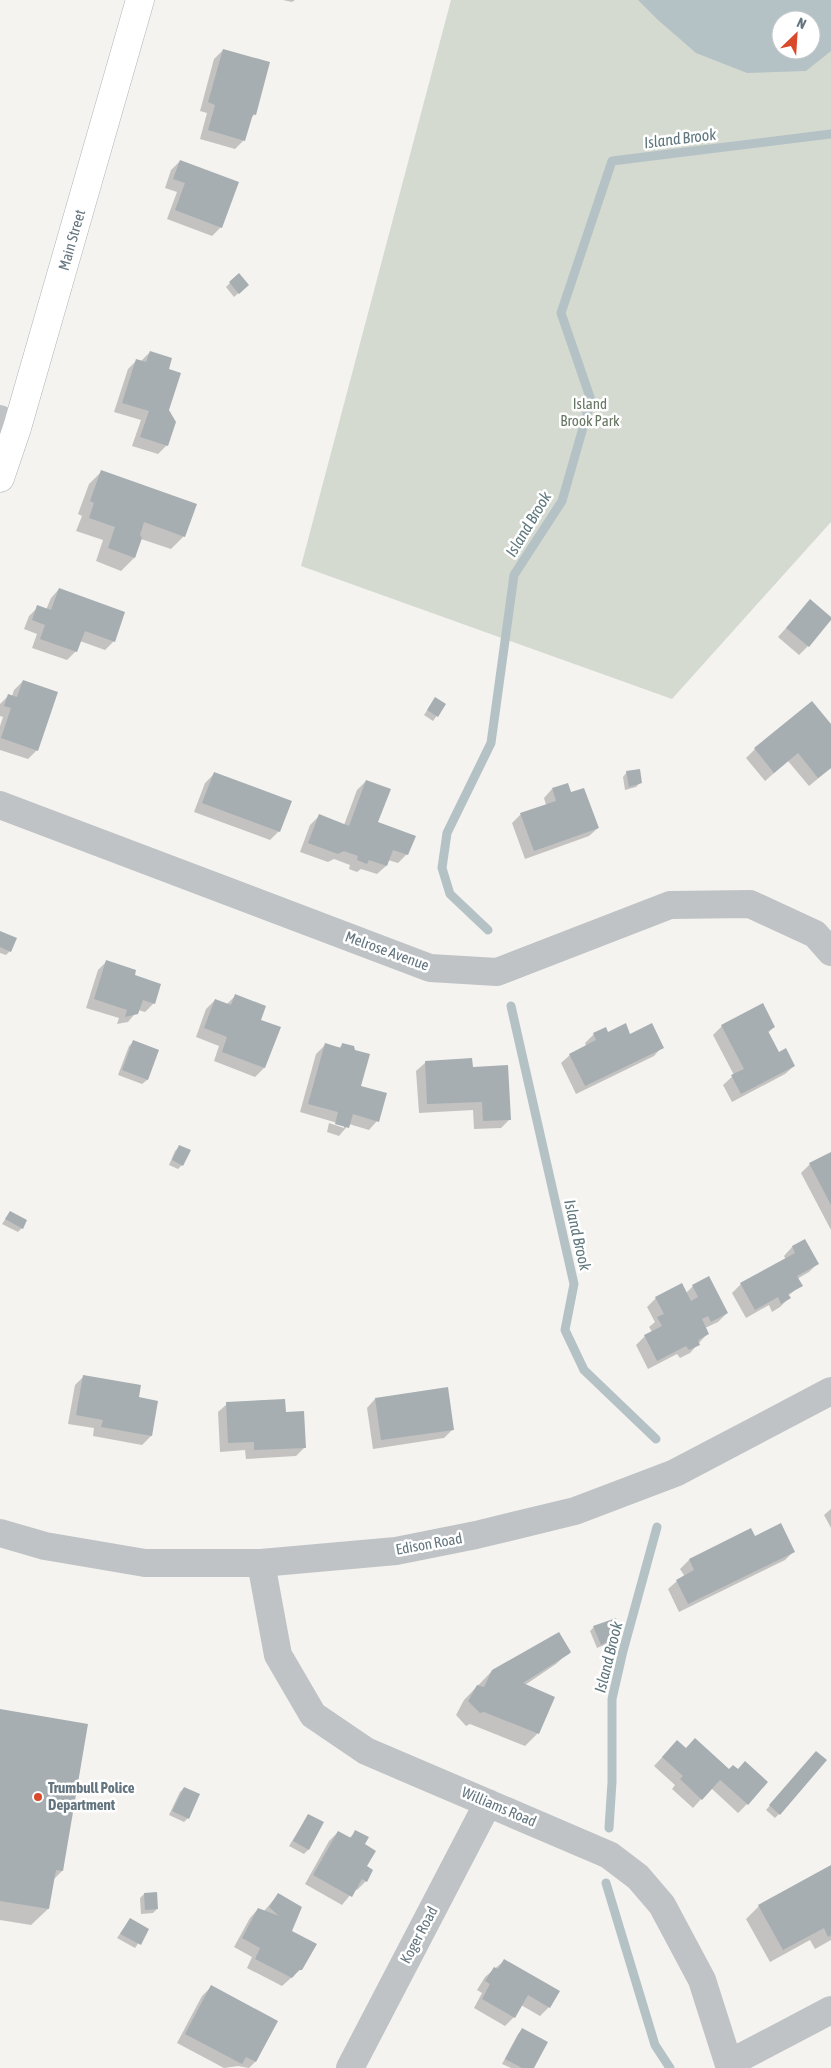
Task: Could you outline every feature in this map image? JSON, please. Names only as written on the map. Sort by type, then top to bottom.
[{"type":"main road","name":"Main Street","points":[[0,478],[8,424],[140,0]]},
{"type":"street","name":"Melrose Avenue","points":[[0,805],[430,968],[496,972],[670,905],[750,904],[814,934],[831,952]]},
{"type":"street","name":"Edison Road","points":[[0,1533],[45,1546],[145,1563],[261,1563],[396,1551],[476,1536],[575,1511],[675,1473],[831,1391]]},
{"type":"street","name":"Williams Road","points":[[261,1563],[278,1655],[313,1715],[366,1751],[608,1855],[638,1877],[662,1905],[702,1980],[730,2066]]},
{"type":"street","name":"Koger Road","points":[[350,2068],[488,1803]]},
{"type":"street","points":[[730,2066],[831,2010]]},
{"type":"green space","name":"Island Brook Park","points":[[451,0],[831,0],[831,522],[672,699],[301,566]]},
{"type":"shaded area","points":[[638,0],[831,0],[831,51],[821,59],[821,10],[771,10],[771,60],[820,60],[806,71],[747,73],[696,53]]},
{"type":"building","points":[[223,49],[270,62],[256,115],[253,114],[245,141],[208,130],[215,105],[208,102]]},
{"type":"building","points":[[180,160],[239,182],[222,228],[175,210],[185,183],[173,179]]},
{"type":"building","points":[[239,273],[249,285],[239,294],[229,282]]},
{"type":"building","points":[[150,351],[172,358],[169,369],[181,373],[169,410],[176,422],[168,446],[140,437],[149,411],[122,403],[136,359],[146,362]]},
{"type":"building","points":[[101,470],[197,504],[185,537],[144,522],[140,535],[142,538],[135,558],[108,548],[115,527],[89,518],[94,503],[90,501]]},
{"type":"building","points":[[59,588],[125,612],[115,642],[85,631],[77,652],[40,639],[45,625],[32,620],[37,605],[51,610]]},
{"type":"building","points":[[810,599],[831,617],[831,620],[809,647],[786,628]]},
{"type":"building","points":[[23,680],[58,692],[38,751],[1,738],[11,708],[4,706],[8,694],[17,697]]},
{"type":"building","points":[[435,697],[446,704],[438,717],[427,710]]},
{"type":"building","points":[[812,701],[831,724],[831,768],[818,778],[798,753],[774,773],[754,748]]},
{"type":"building","points":[[640,769],[642,783],[629,787],[626,771]]},
{"type":"building","points":[[214,772],[292,801],[280,832],[202,803]]},
{"type":"building","points":[[366,780],[391,789],[378,822],[416,836],[408,855],[393,850],[387,866],[369,860],[367,864],[357,860],[358,856],[344,851],[338,854],[308,843],[319,814],[349,826]]},
{"type":"building","points":[[568,783],[571,792],[584,788],[599,828],[534,851],[520,813],[556,801],[552,788]]},
{"type":"building","points":[[0,931],[17,938],[11,952],[0,947]]},
{"type":"building","points":[[106,960],[136,970],[135,975],[161,984],[155,1004],[143,1000],[138,1014],[125,1017],[127,1010],[94,999]]},
{"type":"building","points":[[235,994],[266,1006],[261,1020],[281,1027],[265,1068],[222,1052],[227,1037],[204,1028],[215,999],[231,1005]]},
{"type":"building","points":[[763,1003],[775,1027],[768,1031],[779,1052],[786,1048],[795,1066],[741,1094],[731,1075],[744,1069],[721,1025]]},
{"type":"building","points":[[626,1023],[630,1034],[652,1023],[664,1048],[585,1086],[569,1054],[596,1040],[593,1033],[606,1027],[608,1032]]},
{"type":"building","points":[[133,1040],[159,1050],[148,1080],[122,1070]]},
{"type":"building","points":[[325,1043],[341,1048],[342,1043],[354,1046],[355,1050],[370,1054],[361,1086],[387,1093],[379,1122],[353,1114],[349,1128],[335,1124],[338,1112],[308,1104]]},
{"type":"building","points":[[472,1058],[473,1067],[508,1065],[511,1120],[483,1121],[482,1102],[427,1104],[425,1061]]},
{"type":"building","points":[[179,1145],[191,1150],[183,1166],[172,1160]]},
{"type":"building","points":[[831,1152],[831,1205],[809,1163]]},
{"type":"building","points":[[10,1211],[27,1220],[23,1229],[5,1219]]},
{"type":"building","points":[[805,1239],[819,1264],[797,1276],[803,1286],[788,1294],[791,1298],[781,1304],[778,1297],[755,1310],[740,1283],[795,1253],[792,1246]]},
{"type":"building","points":[[709,1276],[728,1313],[711,1322],[708,1316],[702,1319],[709,1334],[698,1340],[700,1345],[689,1350],[686,1346],[657,1361],[644,1335],[662,1326],[657,1317],[664,1314],[655,1297],[682,1283],[691,1301],[698,1297],[692,1285]]},
{"type":"building","points":[[83,1375],[141,1385],[139,1397],[158,1401],[152,1436],[101,1427],[103,1420],[76,1415]]},
{"type":"building","points":[[448,1387],[454,1430],[381,1440],[375,1398]]},
{"type":"building","points":[[285,1399],[286,1412],[304,1411],[306,1448],[254,1450],[254,1442],[228,1443],[226,1402]]},
{"type":"building","points":[[781,1523],[795,1552],[688,1604],[676,1580],[694,1570],[689,1559],[751,1528],[755,1536]]},
{"type":"building","points":[[616,1618],[621,1633],[614,1639],[601,1645],[593,1626]]},
{"type":"building","points":[[559,1632],[571,1652],[523,1683],[555,1697],[539,1734],[484,1712],[480,1713],[468,1701],[477,1685],[484,1687],[492,1670]]},
{"type":"building","name":"Trumbull Police Department","points":[[0,1709],[88,1724],[63,1871],[56,1870],[49,1909],[0,1901]]},
{"type":"building","points":[[695,1738],[729,1769],[733,1765],[738,1769],[745,1761],[768,1782],[748,1805],[720,1780],[702,1800],[680,1779],[683,1776],[662,1757],[677,1740],[686,1748]]},
{"type":"building","points":[[816,1751],[827,1760],[780,1815],[769,1805]]},
{"type":"building","points":[[184,1787],[200,1794],[189,1819],[172,1811]]},
{"type":"building","points":[[308,1814],[324,1822],[309,1850],[293,1841]]},
{"type":"building","points":[[355,1830],[369,1837],[365,1844],[376,1851],[367,1866],[373,1870],[367,1882],[362,1879],[352,1897],[313,1875],[338,1831],[351,1838]]},
{"type":"building","points":[[831,1865],[831,1935],[828,1937],[824,1928],[783,1950],[758,1905]]},
{"type":"building","points":[[157,1892],[158,1909],[145,1910],[144,1893]]},
{"type":"building","points":[[278,1893],[302,1907],[292,1931],[317,1944],[302,1970],[299,1970],[292,1978],[255,1959],[260,1948],[242,1938],[258,1908],[279,1916],[269,1907]]},
{"type":"building","points":[[130,1918],[149,1929],[141,1945],[120,1934]]},
{"type":"building","points":[[504,1959],[560,1991],[550,2008],[528,1995],[515,2018],[482,1999],[490,1984],[485,1981],[494,1967],[498,1969]]},
{"type":"building","points":[[211,1985],[278,2021],[256,2062],[246,2057],[242,2064],[185,2034]]},
{"type":"building","points":[[522,2028],[548,2042],[534,2068],[522,2068],[505,2059]]},
{"type":"waterway","name":"Island Brook","points":[[488,930],[450,894],[442,868],[447,833],[491,743],[514,575],[562,501],[591,400],[561,313],[612,161],[831,134]]},
{"type":"waterway","name":"Island Brook","points":[[511,1006],[574,1284],[565,1330],[584,1370],[656,1439]]},
{"type":"waterway","name":"Island Brook","points":[[609,1828],[612,1782],[612,1699],[623,1651],[657,1527]]},
{"type":"waterway","name":"Island Brook","points":[[606,1883],[655,2045],[670,2068]]},
{"type":"place","name":"Trumbull Police Department","points":[[38,1797]]}]
